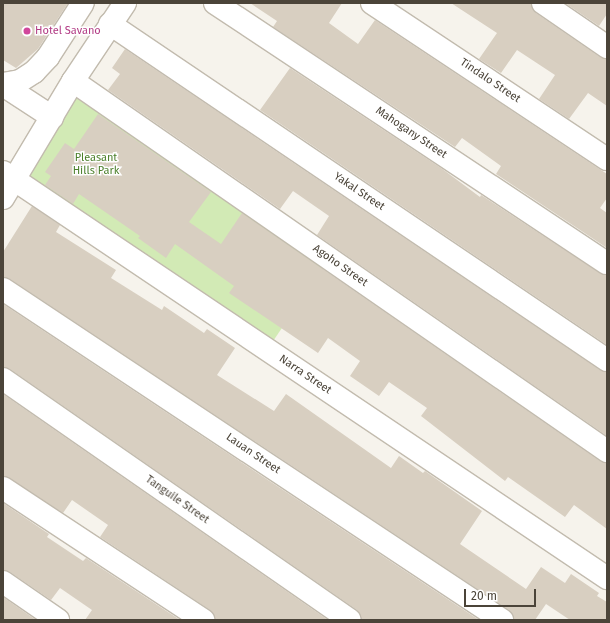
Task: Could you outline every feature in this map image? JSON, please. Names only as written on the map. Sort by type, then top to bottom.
[{"type":"street","points":[[3,85],[20,81],[34,72],[48,57],[83,3]]},
{"type":"street","points":[[3,198],[9,176],[52,117],[110,24],[125,3]]},
{"type":"street","name":"Mahogany Street","points":[[215,3],[607,263]]},
{"type":"street","name":"Tindalo Street","points":[[372,3],[607,159]]},
{"type":"street","points":[[543,3],[607,47]]},
{"type":"street","name":"Yakal Street","points":[[110,24],[607,360]]},
{"type":"street","name":"Agoho Street","points":[[73,82],[607,451]]},
{"type":"street","points":[[3,85],[52,117]]},
{"type":"street","name":"Narra Street","points":[[9,176],[607,578]]},
{"type":"street","name":"Lauan Street","points":[[3,289],[502,620]]},
{"type":"street","name":"Tanguile Street","points":[[3,380],[350,620]]},
{"type":"street","points":[[3,488],[203,620]]},
{"type":"street","points":[[3,582],[58,620]]},
{"type":"green space","name":"Pleasant Hills Park","points":[[79,87],[330,256],[268,349],[16,180]]},
{"type":"building","name":"Hotel Savano","points":[[3,3],[68,3],[38,49],[16,68],[3,60]]},
{"type":"building","points":[[250,3],[342,3],[329,23],[358,44],[375,20],[607,174],[607,198],[600,208],[607,213],[607,248],[496,174],[501,166],[462,138],[455,147],[273,27],[277,21]]},
{"type":"building","points":[[451,3],[531,3],[536,13],[600,57],[607,59],[607,106],[588,93],[569,119],[539,99],[555,75],[517,50],[501,73],[479,59],[497,33]]},
{"type":"building","points":[[565,3],[607,3],[607,14],[599,26]]},
{"type":"building","points":[[125,49],[600,370],[607,372],[607,436],[317,235],[329,216],[293,191],[280,209],[108,90],[120,74],[112,68]]},
{"type":"building","points":[[290,68],[441,168],[480,197],[481,195],[600,273],[607,275],[607,345],[260,110]]},
{"type":"building","points":[[98,114],[211,192],[189,222],[221,244],[242,213],[600,461],[607,463],[607,529],[574,505],[565,517],[508,477],[505,481],[421,416],[427,408],[389,382],[379,396],[350,376],[360,361],[328,338],[318,353],[229,293],[234,286],[175,244],[166,258],[138,238],[140,236],[79,194],[73,204],[45,185],[51,176],[45,172],[65,143],[74,149]]},
{"type":"building","points":[[32,206],[60,225],[56,232],[116,270],[111,278],[162,310],[164,306],[204,333],[207,329],[235,348],[217,375],[274,411],[286,394],[391,468],[399,456],[423,473],[425,471],[482,511],[460,544],[526,589],[541,567],[565,583],[571,574],[599,593],[597,596],[607,602],[607,620],[570,620],[546,604],[535,620],[514,620],[509,610],[10,279],[3,277],[3,252]]},
{"type":"building","points":[[3,304],[479,620],[362,620],[357,610],[10,369],[3,367]]},
{"type":"building","points":[[3,394],[328,620],[215,620],[210,610],[100,537],[108,525],[72,500],[63,513],[3,476]]},
{"type":"building","points":[[3,503],[49,534],[47,537],[83,561],[86,558],[180,620],[85,620],[92,610],[60,588],[51,600],[10,572],[3,570]]},
{"type":"building","points":[[3,597],[36,620],[3,620]]},
{"type":"place","name":"Hotel Savano","points":[[27,31]]}]
